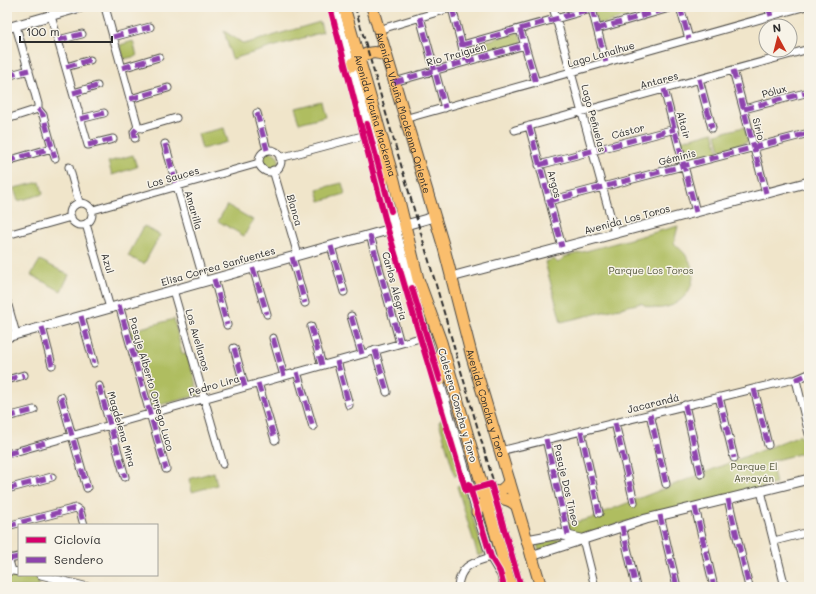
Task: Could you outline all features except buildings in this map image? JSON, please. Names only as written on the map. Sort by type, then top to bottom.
[{"type":"main road","name":"Avenida Vicuña Mackenna","points":[[344,7],[384,145],[399,227]]},
{"type":"main road","name":"Avenida Vicuña Mackenna Oriente","points":[[372,7],[434,217]]},
{"type":"main road","points":[[351,66],[359,57],[374,52],[386,56]]},
{"type":"main road","points":[[384,145],[384,182]]},
{"type":"main road","name":"Avenida Concha y Toro","points":[[434,217],[472,357],[541,587]]},
{"type":"main road","points":[[399,227],[441,342],[509,586]]},
{"type":"main road","points":[[440,380],[441,342]]},
{"type":"main road","points":[[477,512],[485,498],[502,490],[509,481]]},
{"type":"main road","points":[[471,489],[485,498],[503,498],[516,505]]},
{"type":"main road","points":[[500,572],[509,586]]},
{"type":"street","points":[[55,158],[42,113],[38,109],[29,70],[12,27],[81,7]]},
{"type":"street","points":[[105,7],[138,126]]},
{"type":"street","name":"Caletera Concha y Toro","points":[[334,7],[384,182],[399,227],[427,336],[477,512],[491,557],[500,572]]},
{"type":"street","points":[[378,30],[453,7],[466,61]]},
{"type":"street","name":"Lago Peñuelas","points":[[553,7],[615,233]]},
{"type":"street","points":[[640,7],[643,16]]},
{"type":"street","points":[[597,29],[673,7]]},
{"type":"street","points":[[680,7],[689,39]]},
{"type":"street","points":[[768,7],[771,16]]},
{"type":"street","name":"Lago Lanalhue","points":[[404,119],[803,7]]},
{"type":"street","points":[[462,45],[595,8],[597,29],[606,63]]},
{"type":"street","points":[[52,16],[88,145],[113,139]]},
{"type":"street","points":[[420,17],[445,108]]},
{"type":"street","points":[[113,37],[150,27]]},
{"type":"street","points":[[520,29],[536,83]]},
{"type":"street","points":[[58,40],[82,34]]},
{"type":"street","name":"Río Traiguén","points":[[394,82],[525,45]]},
{"type":"street","name":"Antares","points":[[515,130],[809,49]]},
{"type":"street","points":[[122,68],[159,57]]},
{"type":"street","points":[[66,67],[90,60]]},
{"type":"street","points":[[7,76],[29,70]]},
{"type":"street","name":"Sirio","points":[[733,70],[766,193]]},
{"type":"street","points":[[699,79],[712,128]]},
{"type":"street","points":[[73,93],[97,86]]},
{"type":"street","points":[[130,99],[168,88]]},
{"type":"street","name":"Altair","points":[[664,89],[696,212]]},
{"type":"street","name":"Pólux","points":[[744,109],[809,92]]},
{"type":"street","points":[[7,119],[38,109]]},
{"type":"street","points":[[80,119],[104,113]]},
{"type":"street","points":[[257,113],[267,150]]},
{"type":"street","points":[[138,126],[140,128],[176,118]]},
{"type":"street","points":[[135,138],[134,132],[138,126]]},
{"type":"street","name":"Argos","points":[[529,126],[562,247]]},
{"type":"street","name":"Cástor","points":[[539,165],[675,129]]},
{"type":"street","name":"Géminis","points":[[549,201],[809,133]]},
{"type":"street","points":[[280,158],[370,134]]},
{"type":"street","name":"Amarilla","points":[[165,144],[204,282]]},
{"type":"street","points":[[7,161],[52,148]]},
{"type":"street","points":[[267,150],[274,151],[280,158],[280,164],[274,170],[263,169],[259,163],[260,157],[267,150]]},
{"type":"street","name":"Los Sauces","points":[[93,210],[259,163]]},
{"type":"street","points":[[69,167],[79,202]]},
{"type":"street","name":"Blanca","points":[[274,170],[305,303]]},
{"type":"street","name":"Avenida Los Toros","points":[[451,277],[809,182]]},
{"type":"street","points":[[79,202],[87,204],[93,210],[92,219],[86,224],[79,225],[74,223],[70,217],[70,211],[73,206],[79,202]]},
{"type":"street","points":[[7,235],[70,217]]},
{"type":"street","name":"Elisa Correa Sanfuentes","points":[[11,336],[434,217]]},
{"type":"street","name":"Azul","points":[[86,224],[110,308]]},
{"type":"street","name":"Carlos Alegria","points":[[370,235],[400,343]]},
{"type":"street","points":[[330,246],[344,292]]},
{"type":"street","points":[[253,268],[266,314]]},
{"type":"street","points":[[214,279],[227,325]]},
{"type":"street","name":"Los Avellanos","points":[[173,290],[223,464]]},
{"type":"street","points":[[7,302],[11,336]]},
{"type":"street","name":"Pasaje Alberto Orrego Luco","points":[[119,305],[166,469]]},
{"type":"street","points":[[81,316],[94,362]]},
{"type":"street","points":[[351,316],[362,354]]},
{"type":"street","points":[[42,327],[52,365]]},
{"type":"street","points":[[311,327],[322,365]]},
{"type":"street","name":"Pedro Lira","points":[[7,454],[427,336]]},
{"type":"street","points":[[273,338],[284,376]]},
{"type":"street","points":[[234,348],[245,387]]},
{"type":"street","points":[[375,350],[387,392]]},
{"type":"street","points":[[337,361],[349,405]]},
{"type":"street","points":[[298,372],[313,426]]},
{"type":"street","name":"Jacarandá","points":[[500,450],[754,388],[795,380],[809,374]]},
{"type":"street","points":[[7,380],[24,375]]},
{"type":"street","points":[[795,380],[809,434]]},
{"type":"street","points":[[258,383],[275,440]]},
{"type":"street","name":"Magdelena Mira","points":[[100,386],[125,477]]},
{"type":"street","points":[[754,388],[768,445]]},
{"type":"street","points":[[61,397],[87,488]]},
{"type":"street","points":[[719,397],[734,458]]},
{"type":"street","points":[[685,406],[701,474]]},
{"type":"street","points":[[7,417],[34,410]]},
{"type":"street","points":[[650,414],[666,484]]},
{"type":"street","points":[[615,422],[634,502]]},
{"type":"street","points":[[581,431],[599,513]]},
{"type":"street","name":"Pasaje Dos Tineo","points":[[546,439],[568,535]]},
{"type":"street","points":[[7,489],[52,477]]},
{"type":"street","points":[[531,556],[660,515],[809,479]]},
{"type":"street","points":[[761,491],[785,587]]},
{"type":"street","points":[[728,499],[749,587]]},
{"type":"street","points":[[695,507],[714,587]]},
{"type":"street","points":[[7,526],[78,508],[84,524]]},
{"type":"street","points":[[660,515],[677,587]]},
{"type":"street","points":[[622,526],[636,587]]},
{"type":"street","points":[[527,540],[556,534],[568,535],[583,539]]},
{"type":"street","points":[[774,541],[809,534]]},
{"type":"street","points":[[583,539],[595,587]]},
{"type":"street","points":[[8,557],[13,571]]},
{"type":"street","points":[[458,587],[460,574],[465,568],[491,557]]},
{"type":"street","points":[[45,576],[88,587]]},
{"type":"green space","points":[[605,7],[636,7],[638,14],[598,25],[594,10]]},
{"type":"green space","points":[[320,22],[323,32],[232,59],[224,31],[244,44]]},
{"type":"green space","points":[[519,32],[523,44],[468,60],[465,47]]},
{"type":"green space","points":[[133,41],[137,56],[124,59],[120,45]]},
{"type":"green space","points":[[321,101],[325,116],[299,123],[294,108]]},
{"type":"green space","points":[[744,127],[748,142],[720,150],[716,134]]},
{"type":"green space","points":[[224,128],[228,142],[202,149],[198,134]]},
{"type":"green space","points":[[713,132],[719,154],[686,163],[680,141]]},
{"type":"green space","points":[[270,152],[276,155],[279,161],[276,167],[270,170],[264,167],[261,161],[264,155]]},
{"type":"green space","points":[[133,155],[137,167],[112,175],[108,162]]},
{"type":"green space","points":[[40,182],[43,194],[18,201],[14,188]]},
{"type":"green space","points":[[342,183],[345,194],[320,201],[317,189]]},
{"type":"green space","points":[[227,205],[253,220],[244,236],[218,221]]},
{"type":"green space","points":[[144,226],[160,235],[144,264],[128,256]]},
{"type":"green space","name":"Parque Los Toros","points":[[678,226],[674,243],[688,258],[693,275],[687,294],[680,301],[671,306],[661,308],[651,307],[641,303],[561,322],[545,262],[554,259],[558,263],[564,257]]},
{"type":"green space","points":[[40,260],[69,275],[61,291],[31,275]]},
{"type":"green space","points":[[174,319],[182,353],[187,354],[199,395],[152,407],[130,331]]},
{"type":"green space","points":[[443,418],[460,474],[455,476],[439,422]]},
{"type":"green space","name":"Parque El Arrayán","points":[[800,435],[807,452],[771,461],[776,484],[639,518],[576,536],[570,532],[568,524],[603,515],[602,513]]},
{"type":"green space","points":[[214,472],[217,485],[192,492],[189,479]]},
{"type":"green space","points":[[463,485],[484,554],[478,556],[457,486]]},
{"type":"green space","points":[[562,538],[572,540],[539,551],[537,544]]},
{"type":"green space","points":[[7,574],[39,577],[38,587],[7,587]]},
{"type":"railway","points":[[355,7],[524,587]]},
{"type":"marked path","points":[[462,45],[598,7]]},
{"type":"marked path","points":[[640,7],[643,16]]},
{"type":"marked path","points":[[597,29],[673,7]]},
{"type":"marked path","points":[[680,7],[689,39]]},
{"type":"marked path","points":[[768,7],[771,16]]},
{"type":"marked path","points":[[452,8],[466,61]]},
{"type":"marked path","points":[[592,9],[606,63]]},
{"type":"marked path","points":[[420,17],[445,108]]},
{"type":"marked path","points":[[113,37],[150,27]]},
{"type":"marked path","points":[[520,29],[536,83]]},
{"type":"marked path","points":[[58,40],[82,34]]},
{"type":"marked path","points":[[394,82],[525,45]]},
{"type":"marked path","points":[[122,68],[159,57]]},
{"type":"marked path","points":[[66,67],[90,60]]},
{"type":"marked path","points":[[7,76],[29,70]]},
{"type":"marked path","points":[[733,70],[766,193]]},
{"type":"marked path","points":[[699,79],[712,128]]},
{"type":"marked path","points":[[73,93],[97,86]]},
{"type":"marked path","points":[[130,99],[168,88]]},
{"type":"marked path","points":[[664,89],[696,212]]},
{"type":"marked path","points":[[744,109],[809,92]]},
{"type":"marked path","points":[[38,109],[43,115],[55,158]]},
{"type":"marked path","points":[[80,119],[104,113]]},
{"type":"marked path","points":[[257,113],[267,150]]},
{"type":"marked path","points":[[529,126],[562,247]]},
{"type":"marked path","points":[[135,138],[134,132],[138,127]]},
{"type":"marked path","points":[[539,165],[675,129]]},
{"type":"marked path","points":[[549,201],[809,133]]},
{"type":"marked path","points":[[88,145],[113,139]]},
{"type":"marked path","points":[[165,144],[177,187]]},
{"type":"marked path","points":[[7,161],[52,148]]},
{"type":"marked path","points":[[370,235],[400,343]]},
{"type":"marked path","points":[[331,246],[344,292]]},
{"type":"marked path","points":[[292,257],[305,303]]},
{"type":"marked path","points":[[253,268],[267,314]]},
{"type":"marked path","points":[[214,279],[227,325]]},
{"type":"marked path","points":[[119,305],[166,469]]},
{"type":"marked path","points":[[81,316],[94,363]]},
{"type":"marked path","points":[[351,316],[362,354]]},
{"type":"marked path","points":[[42,327],[52,365]]},
{"type":"marked path","points":[[311,327],[322,365]]},
{"type":"marked path","points":[[273,338],[284,376]]},
{"type":"marked path","points":[[234,348],[245,387]]},
{"type":"marked path","points":[[375,350],[387,392]]},
{"type":"marked path","points":[[337,361],[349,405]]},
{"type":"marked path","points":[[297,372],[313,427]]},
{"type":"marked path","points":[[795,380],[809,374]]},
{"type":"marked path","points":[[7,380],[24,375]]},
{"type":"marked path","points":[[258,383],[275,440]]},
{"type":"marked path","points":[[99,386],[125,477]]},
{"type":"marked path","points":[[754,389],[768,445]]},
{"type":"marked path","points":[[61,397],[87,488]]},
{"type":"marked path","points":[[719,397],[734,458]]},
{"type":"marked path","points":[[685,405],[701,474]]},
{"type":"marked path","points":[[7,417],[34,410]]},
{"type":"marked path","points":[[650,414],[666,484]]},
{"type":"marked path","points":[[615,423],[634,502]]},
{"type":"marked path","points":[[581,431],[599,513]]},
{"type":"marked path","points":[[546,439],[568,535]]},
{"type":"marked path","points":[[7,454],[45,443]]},
{"type":"marked path","points":[[7,489],[52,477]]},
{"type":"marked path","points":[[728,499],[749,587]]},
{"type":"marked path","points":[[695,507],[714,587]]},
{"type":"marked path","points":[[7,526],[76,508],[80,511],[84,524]]},
{"type":"marked path","points":[[660,515],[677,587]]},
{"type":"marked path","points":[[622,526],[636,587]]},
{"type":"marked path","points":[[808,533],[809,538]]},
{"type":"marked path","points":[[9,559],[18,557]]},
{"type":"cycle path","points":[[330,7],[388,230],[466,491],[491,484],[521,587]]},
{"type":"cycle path","points":[[367,124],[391,211]]},
{"type":"cycle path","points":[[412,288],[440,380]]},
{"type":"cycle path","points":[[469,484],[491,557],[500,572],[504,587]]}]
